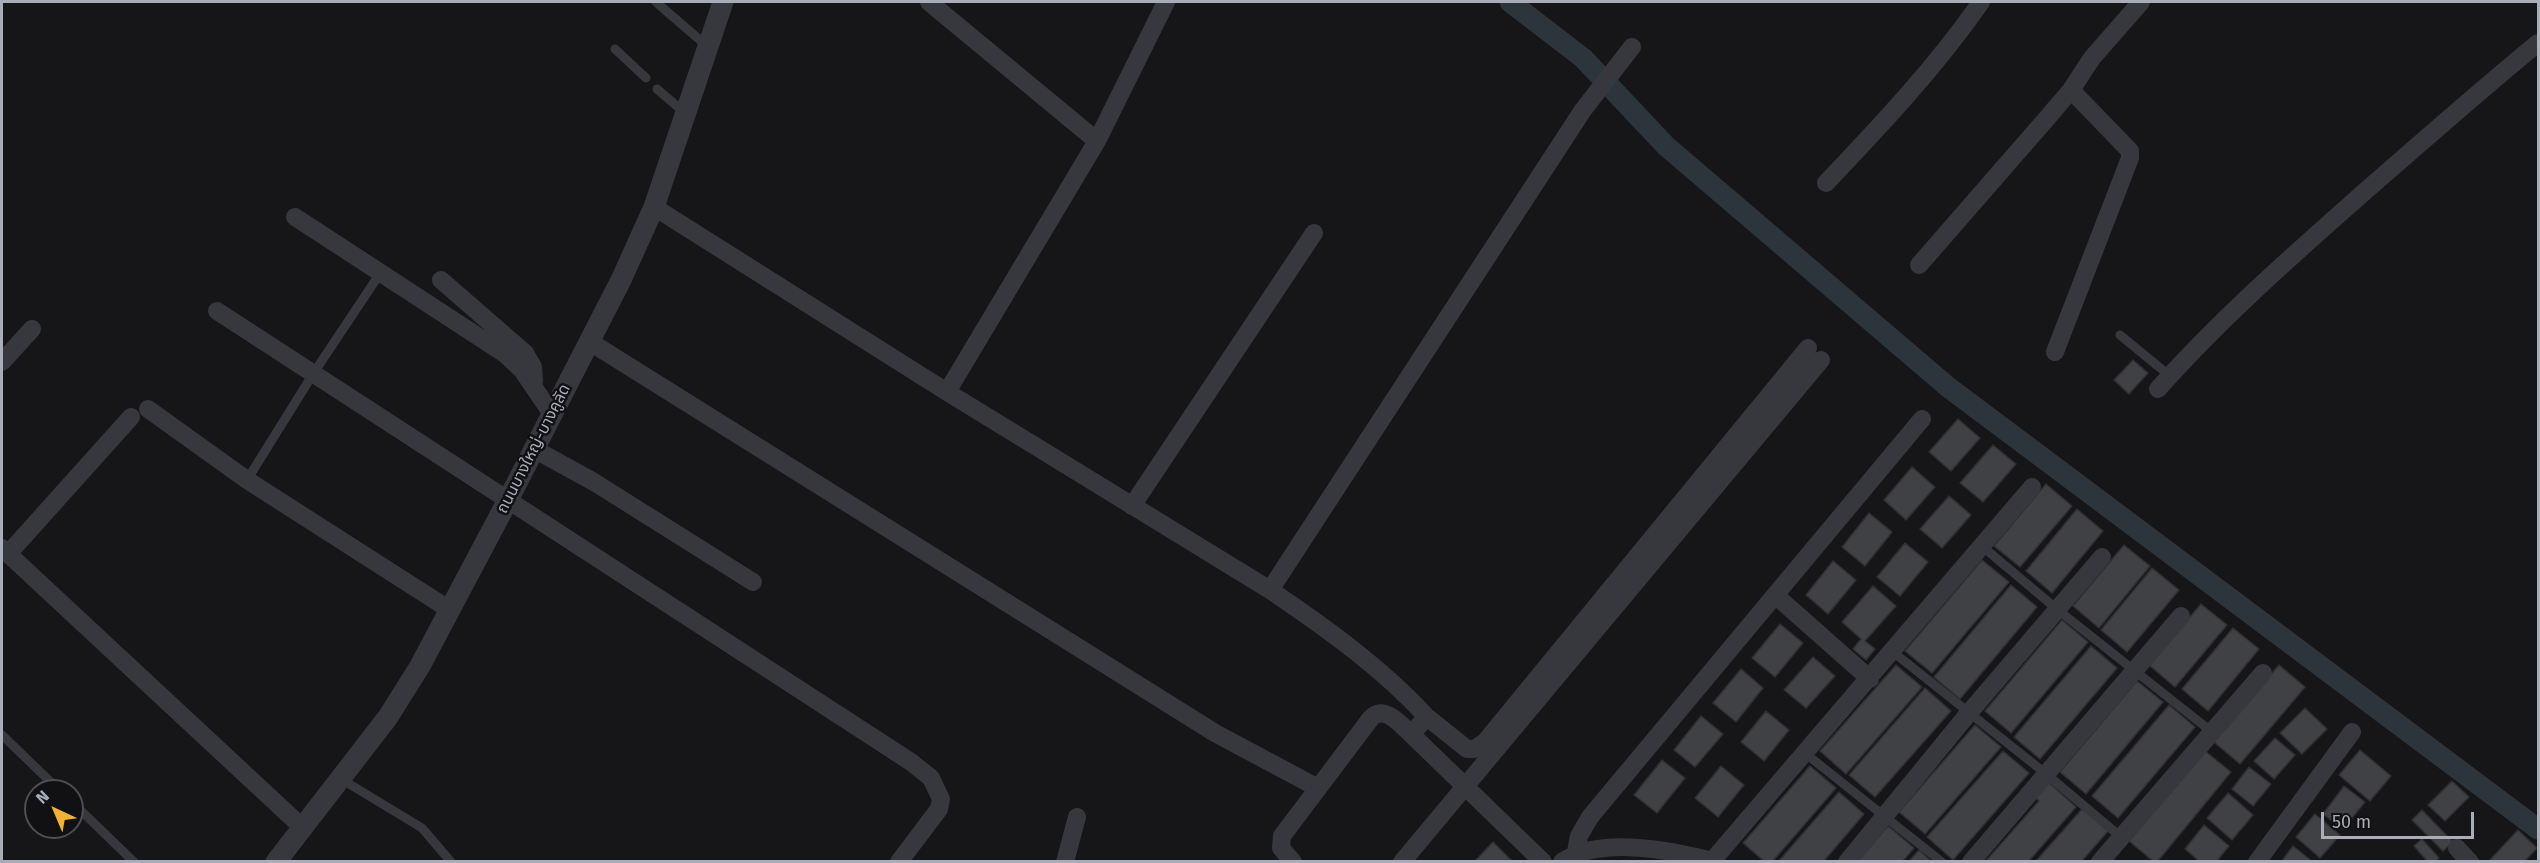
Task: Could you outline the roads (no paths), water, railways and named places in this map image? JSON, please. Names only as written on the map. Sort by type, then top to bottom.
[{"type":"street","name":"ถนนบางใหญ่-บางคูลัด","points":[[276,861],[388,717],[420,666],[508,500],[621,280],[654,207],[723,2]]},
{"type":"street","points":[[929,2],[1097,141]]},
{"type":"street","points":[[947,392],[1097,141],[1166,2]]},
{"type":"street","points":[[1826,183],[1912,93],[1954,41],[1981,2]]},
{"type":"street","points":[[1919,266],[2071,90],[2092,58],[2141,2]]},
{"type":"street","points":[[2164,383],[2264,280],[2538,43]]},
{"type":"street","points":[[1270,590],[1596,91],[1626,54]]},
{"type":"street","points":[[2055,352],[2130,158],[2130,151],[2071,90]]},
{"type":"street","points":[[654,207],[947,392],[1270,590],[1318,622],[1394,682],[1427,717],[1467,749],[1474,749],[1485,742],[1815,354],[1466,787],[1402,861]]},
{"type":"street","points":[[295,217],[505,354],[534,385],[552,414]]},
{"type":"street","points":[[1132,506],[1314,233]]},
{"type":"street","points":[[441,280],[525,352],[533,367],[534,385]]},
{"type":"street","points":[[217,311],[911,762],[931,778],[941,799],[939,809],[899,861]]},
{"type":"street","points":[[2,362],[32,329]]},
{"type":"street","points":[[590,342],[1215,733],[1318,788]]},
{"type":"street","points":[[148,409],[247,480],[450,610]]},
{"type":"street","points":[[131,417],[5,551],[303,828]]},
{"type":"street","points":[[1569,857],[1590,816],[1922,419]]},
{"type":"street","points":[[534,449],[594,482],[753,582]]},
{"type":"street","points":[[1569,857],[1641,846],[1712,861],[1806,754],[2032,487]]},
{"type":"street","points":[[1847,861],[2102,557]]},
{"type":"street","points":[[1775,595],[1870,679]]},
{"type":"street","points":[[1971,861],[2181,616]]},
{"type":"street","points":[[2100,861],[2263,673]]},
{"type":"street","points":[[1293,861],[1281,848],[1281,836],[1377,713],[1390,716],[1411,734],[1543,861]]},
{"type":"street","points":[[1411,734],[1427,717]]},
{"type":"street","points":[[2258,861],[2352,732]]},
{"type":"street","points":[[1065,861],[1077,817]]},
{"type":"street","points":[[2457,848],[2470,861]]},
{"type":"lane","points":[[656,2],[708,47]]},
{"type":"lane","points":[[615,49],[646,78]]},
{"type":"lane","points":[[657,89],[686,114]]},
{"type":"lane","points":[[247,480],[313,374],[381,272]]},
{"type":"lane","points":[[2120,335],[2164,383]]},
{"type":"lane","points":[[1983,547],[2058,610],[2212,732]]},
{"type":"lane","points":[[1893,652],[2045,773],[2121,837]]},
{"type":"lane","points":[[2,735],[48,779]]},
{"type":"lane","points":[[1806,754],[1942,861]]},
{"type":"lane","points":[[340,779],[422,828],[451,861]]},
{"type":"lane","points":[[84,813],[134,861]]},
{"type":"waterway","points":[[1510,2],[1583,58],[1666,146],[1948,387],[2538,829]]}]
